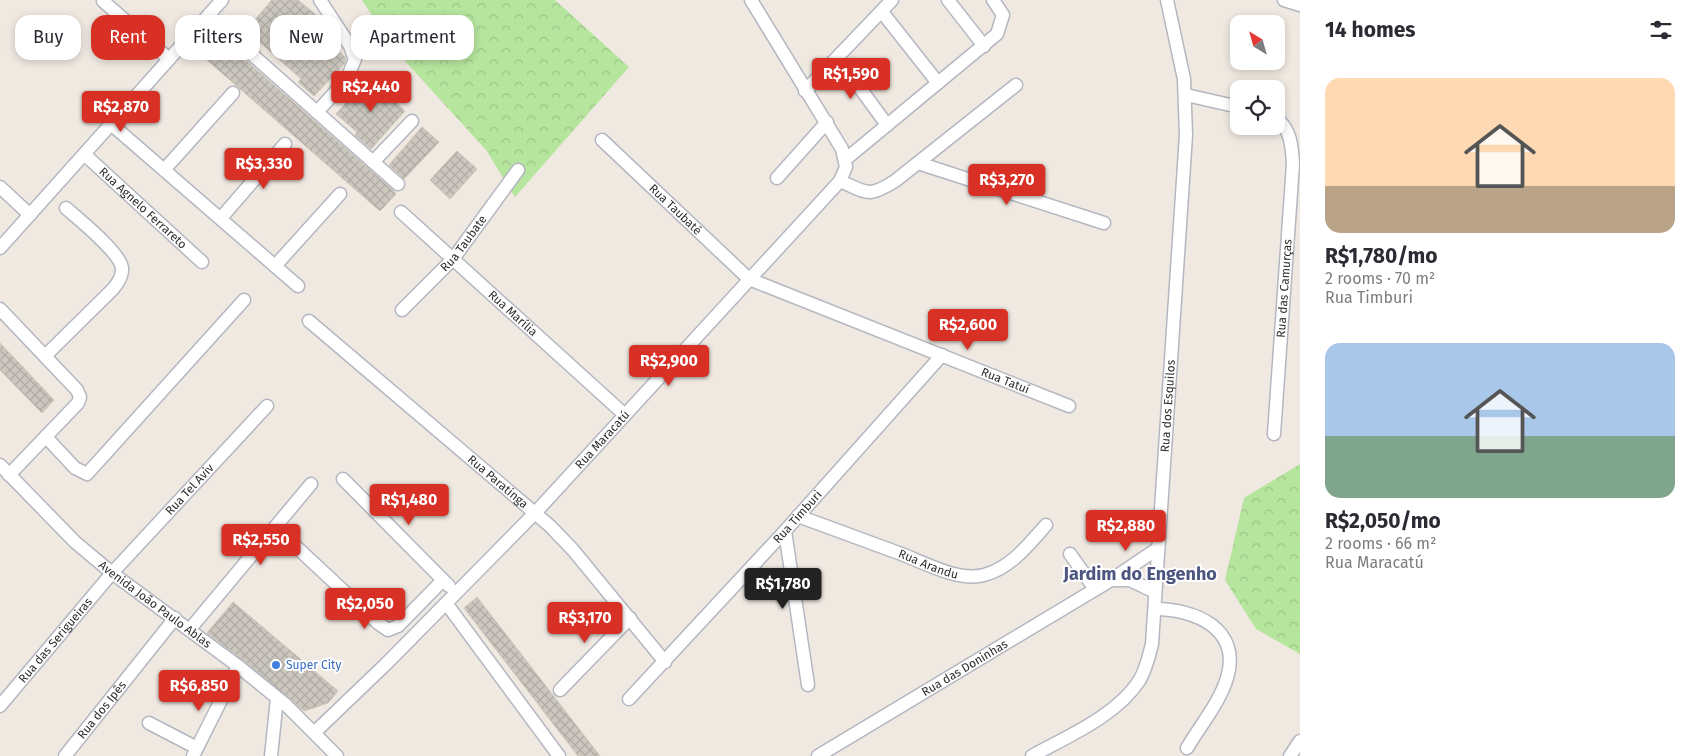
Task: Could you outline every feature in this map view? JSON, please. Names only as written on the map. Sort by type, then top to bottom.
[{"type":"street","points":[[0,248],[222,0]]},
{"type":"street","points":[[317,112],[347,79],[355,59],[350,46],[320,0]]},
{"type":"street","points":[[751,0],[827,122],[846,159],[997,34],[1002,20],[1000,10],[992,0]]},
{"type":"street","points":[[806,91],[892,0]]},
{"type":"street","points":[[948,0],[984,46]]},
{"type":"street","name":"Rua dos Esquilos","points":[[1032,756],[1097,718],[1130,692],[1140,679],[1152,644],[1157,549],[1183,194],[1186,95],[1167,0]]},
{"type":"street","points":[[1284,0],[1300,5]]},
{"type":"street","points":[[103,1],[169,59]]},
{"type":"street","points":[[882,12],[938,83]]},
{"type":"street","points":[[838,58],[887,125]]},
{"type":"street","points":[[258,60],[398,184]]},
{"type":"street","points":[[840,181],[868,192],[877,193],[1016,85]]},
{"type":"street","points":[[164,170],[233,93]]},
{"type":"street","points":[[1186,95],[1230,105]]},
{"type":"street","points":[[374,162],[412,121]]},
{"type":"street","points":[[777,178],[827,122]]},
{"type":"street","points":[[111,124],[222,218],[298,286]]},
{"type":"street","name":"Rua das Camurças","points":[[1274,434],[1293,164],[1289,135],[1285,128]]},
{"type":"street","name":"Rua Taubaté","points":[[602,140],[749,279]]},
{"type":"street","points":[[222,218],[285,144]]},
{"type":"street","name":"Rua Agnelo Ferrareto","points":[[84,154],[202,262]]},
{"type":"street","name":"Rua Maracatú","points":[[315,732],[535,513],[840,181],[846,166],[846,159]]},
{"type":"street","points":[[918,163],[1104,222]]},
{"type":"street","name":"Rua Taubate","points":[[402,310],[453,259],[518,170]]},
{"type":"street","points":[[0,187],[30,214]]},
{"type":"street","points":[[275,266],[340,194]]},
{"type":"street","points":[[45,356],[113,289],[121,276],[122,268],[116,255],[66,208]]},
{"type":"street","name":"Rua Marília","points":[[401,212],[625,415]]},
{"type":"street","name":"Rua Tatuí","points":[[749,279],[1069,406]]},
{"type":"street","points":[[46,437],[75,468],[87,474],[244,300]]},
{"type":"street","points":[[0,309],[77,390],[80,396],[78,403],[9,475]]},
{"type":"street","name":"Rua Paratinga","points":[[309,321],[535,513],[573,550],[665,662]]},
{"type":"street","name":"Rua Timburi","points":[[629,699],[786,531],[942,355]]},
{"type":"street","name":"Rua Tel Aviv","points":[[112,573],[267,406]]},
{"type":"street","name":"Avenida João Paulo Ablas","points":[[0,465],[70,538],[112,573],[238,666],[315,732],[337,756]]},
{"type":"street","points":[[343,479],[456,593]]},
{"type":"street","points":[[190,629],[311,484]]},
{"type":"street","name":"Rua Arandu","points":[[798,516],[938,569],[965,575],[983,575],[998,570],[1018,556],[1046,525]]},
{"type":"street","points":[[786,531],[808,684]]},
{"type":"street","points":[[292,542],[378,623],[388,630],[398,626],[443,580]]},
{"type":"street","name":"Rua das Doninhas","points":[[818,756],[1111,580],[1157,549]]},
{"type":"street","points":[[1070,554],[1095,589]]},
{"type":"street","name":"Rua das Serigueiras","points":[[0,706],[112,573]]},
{"type":"street","points":[[1111,580],[1130,580],[1155,592]]},
{"type":"street","points":[[446,603],[559,756]]},
{"type":"street","points":[[1155,609],[1172,609],[1202,618],[1219,632],[1229,652],[1229,665],[1223,688],[1187,748]]},
{"type":"street","name":"Rua dos Ipês","points":[[66,756],[174,618]]},
{"type":"street","points":[[560,690],[630,618]]},
{"type":"street","points":[[149,723],[195,752],[238,666]]},
{"type":"street","points":[[271,756],[277,698]]},
{"type":"street","points":[[1290,756],[1300,741]]},
{"type":"green space","points":[[362,0],[555,0],[629,67],[515,197],[486,150],[404,60],[474,60],[474,15],[372,15]]},
{"type":"green space","points":[[1300,464],[1300,654],[1256,629],[1225,580],[1244,498]]},
{"type":"building","points":[[272,0],[298,0],[316,15],[270,15],[270,51],[260,42],[259,15]]},
{"type":"building","points":[[341,54],[346,58],[345,63],[314,96],[298,82],[301,79],[280,60],[341,60]]},
{"type":"building","points":[[207,60],[245,60],[394,191],[396,194],[380,211]]},
{"type":"building","points":[[370,77],[405,111],[371,149],[355,135],[357,132],[336,114]]},
{"type":"building","points":[[422,127],[439,142],[404,179],[389,165]]},
{"type":"building","points":[[457,151],[477,169],[450,199],[430,180]]},
{"type":"building","points":[[0,343],[54,400],[42,413],[0,370]]},
{"type":"building","points":[[477,597],[600,756],[578,756],[464,608]]},
{"type":"building","name":"Super City","points":[[233,602],[338,691],[328,703],[304,711],[243,660],[207,633]]},
{"type":"place","name":"Super City","points":[[276,665]]},
{"type":"district","name":"Jardim do Engenho","points":[[1140,574]]}]
